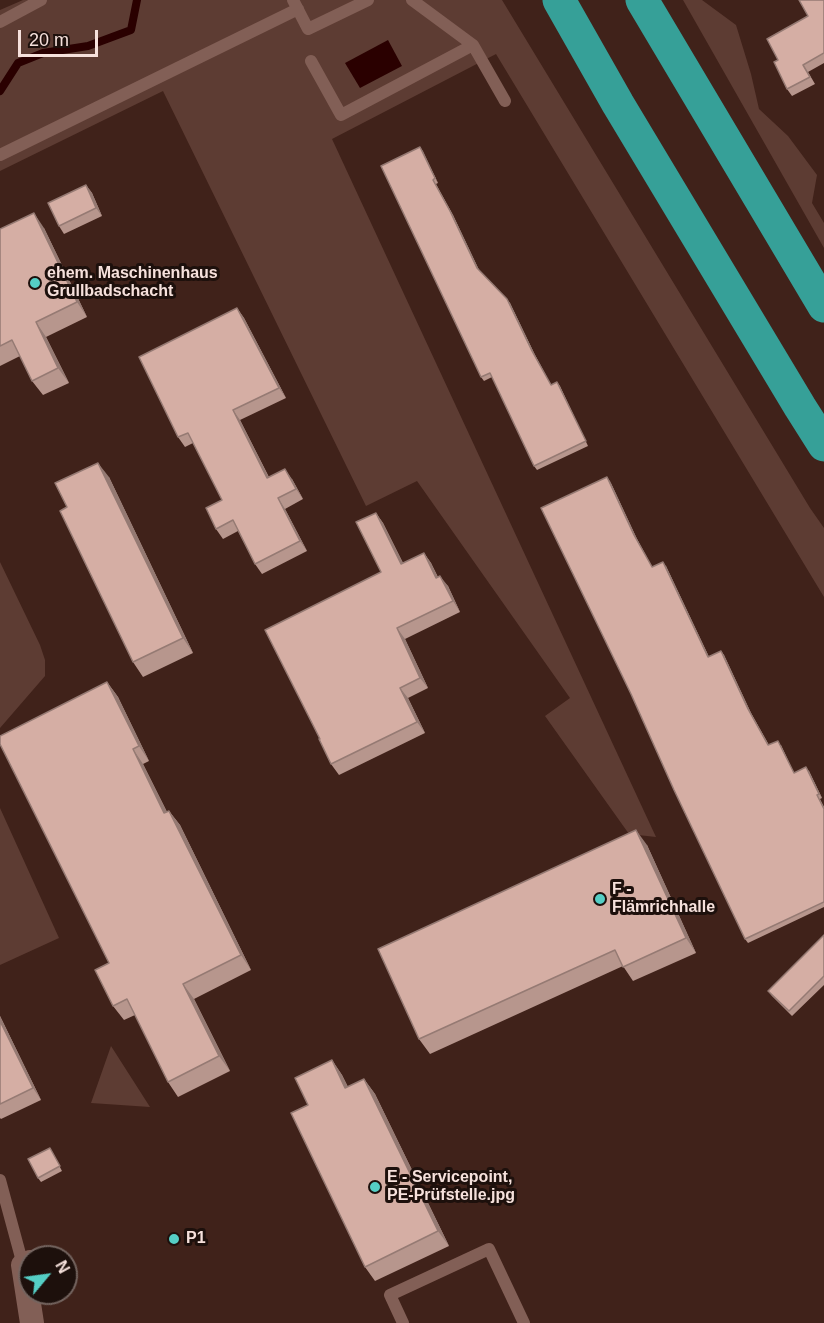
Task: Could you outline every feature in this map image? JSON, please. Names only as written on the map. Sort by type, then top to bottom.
[{"type":"highway","points":[[559,0],[636,134],[824,445]]},
{"type":"highway","points":[[642,0],[824,306]]},
{"type":"street","points":[[31,1305],[33,1323]]},
{"type":"lane","points":[[0,22],[41,0]]},
{"type":"lane","points":[[0,154],[295,4],[308,29],[368,0]]},
{"type":"lane","points":[[412,0],[473,45],[505,101]]},
{"type":"lane","points":[[311,61],[340,115],[473,45]]},
{"type":"lane","points":[[0,1180],[20,1245]]},
{"type":"lane","points":[[404,1323],[390,1295],[489,1248],[525,1323]]},
{"type":"shaded area","points":[[23,0],[502,0],[824,528],[824,597],[496,54],[332,139],[656,837],[629,834],[545,716],[570,698],[417,481],[366,506],[163,91],[0,171],[0,10]]},
{"type":"shaded area","points":[[683,0],[702,0],[736,25],[759,109],[788,136],[817,175],[812,203],[824,223],[824,248]]},
{"type":"shaded area","points":[[388,40],[402,66],[360,88],[345,63]]},
{"type":"shaded area","points":[[0,562],[40,645],[45,660],[45,676],[0,728]]},
{"type":"shaded area","points":[[0,808],[59,938],[0,965]]},
{"type":"shaded area","points":[[111,1046],[150,1107],[91,1103]]},
{"type":"building","points":[[799,0],[824,0],[824,53],[803,65],[810,77],[787,89],[774,62],[778,60],[767,39],[808,16]]},
{"type":"building","points":[[420,147],[435,178],[433,180],[477,268],[507,299],[532,351],[551,385],[557,382],[586,441],[534,466],[490,373],[481,377],[381,166]]},
{"type":"building","points":[[86,185],[96,208],[59,226],[48,203]]},
{"type":"building","name":"ehem. Maschinenhaus Grullbadschacht","points":[[34,213],[77,302],[36,322],[58,368],[32,381],[12,340],[0,346],[0,229]]},
{"type":"building","points":[[237,308],[279,388],[233,410],[267,478],[285,469],[296,489],[278,498],[300,541],[255,564],[233,520],[216,529],[206,508],[222,500],[188,433],[178,437],[139,357]]},
{"type":"building","points":[[98,463],[183,638],[133,662],[60,511],[67,507],[55,483]]},
{"type":"building","points":[[607,477],[652,567],[663,562],[708,657],[721,651],[768,745],[778,741],[794,773],[806,767],[824,809],[824,902],[745,939],[541,508]]},
{"type":"building","points":[[376,513],[401,564],[424,553],[436,578],[440,576],[453,601],[397,628],[420,678],[400,688],[417,722],[331,764],[265,630],[381,572],[356,522]]},
{"type":"building","points":[[107,682],[139,746],[133,749],[164,813],[169,811],[241,955],[183,984],[219,1056],[168,1082],[127,999],[113,1006],[95,970],[109,963],[0,744],[0,736]]},
{"type":"building","name":"F - Flämrichhalle","points":[[636,830],[686,938],[623,967],[615,950],[419,1039],[378,949]]},
{"type":"building","points":[[824,935],[824,976],[789,1011],[768,991]]},
{"type":"building","points":[[0,1021],[33,1088],[0,1104]]},
{"type":"building","name":"E - Servicepoint, PE-Prüfstelle.jpg","points":[[332,1060],[345,1088],[364,1079],[438,1231],[365,1267],[291,1113],[308,1105],[295,1078]]},
{"type":"building","points":[[50,1148],[60,1166],[38,1178],[28,1159]]},
{"type":"waterway","points":[[0,91],[18,63],[43,53],[88,46],[131,30],[137,0]]},
{"type":"place","name":"ehem. Maschinenhaus Grullbadschacht","points":[[35,283]]},
{"type":"place","name":"F - Flämrichhalle","points":[[600,899]]},
{"type":"place","name":"E - Servicepoint, PE-Prüfstelle.jpg","points":[[375,1187]]},
{"type":"place","name":"P1","points":[[174,1239]]}]
